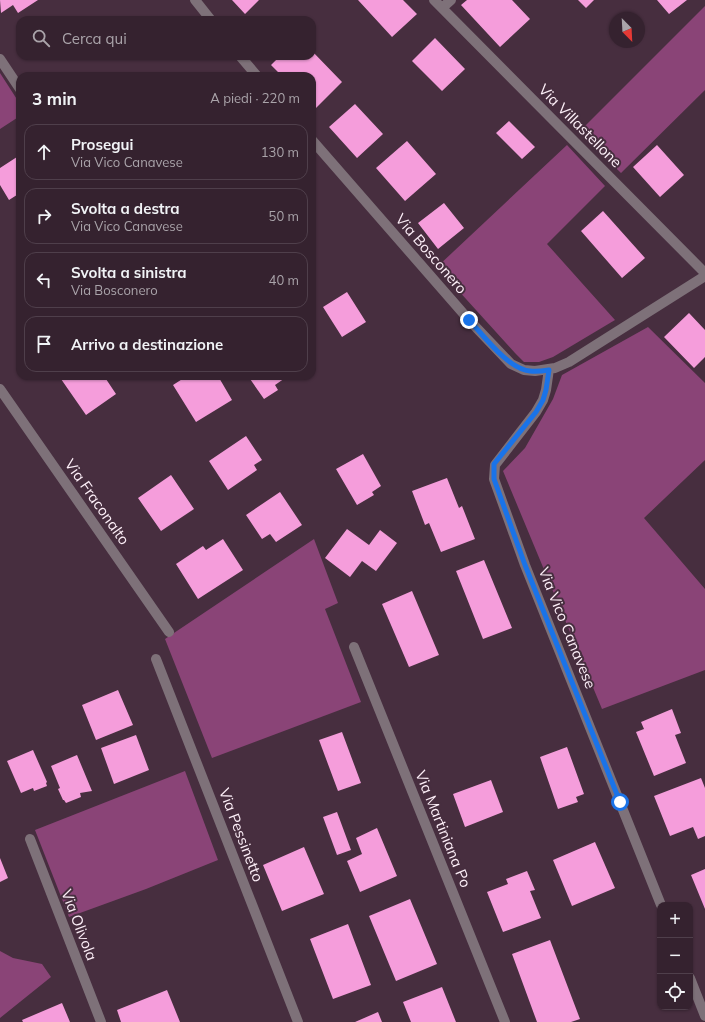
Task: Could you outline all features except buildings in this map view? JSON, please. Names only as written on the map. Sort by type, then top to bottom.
[{"type":"street","points":[[195,0],[208,16]]},
{"type":"street","name":"Via Villastellone","points":[[434,0],[705,272]]},
{"type":"street","points":[[442,8],[451,0]]},
{"type":"street","points":[[0,59],[16,83]]},
{"type":"street","points":[[243,60],[254,72]]},
{"type":"street","name":"Via Bosconero","points":[[316,145],[463,314],[511,364],[524,370],[535,372],[549,370],[569,362],[705,276]]},
{"type":"street","name":"Via Vico Canavese","points":[[549,370],[543,400],[536,412],[494,464],[494,479],[525,565],[660,902]]},
{"type":"street","name":"Via Fraconalto","points":[[0,389],[169,632]]},
{"type":"street","name":"Via Martiniana Po","points":[[354,647],[505,1022]]},
{"type":"street","name":"Via Pessinetto","points":[[156,659],[298,1022]]},
{"type":"street","name":"Via Olivola","points":[[30,839],[101,1022]]},
{"type":"street","points":[[693,986],[705,1016]]},
{"type":"shaded area","points":[[705,6],[705,90],[621,173],[579,132]]},
{"type":"shaded area","points":[[0,73],[16,98],[16,119],[0,129]]},
{"type":"shaded area","points":[[567,145],[605,186],[547,244],[615,320],[553,357],[539,362],[524,362],[437,267]]},
{"type":"shaded area","points":[[648,327],[705,383],[705,460],[644,518],[705,589],[705,670],[602,709],[503,471],[525,448],[553,399],[562,375]]},
{"type":"shaded area","points":[[314,539],[338,603],[325,609],[361,702],[212,758],[165,639]]},
{"type":"shaded area","points":[[185,771],[218,860],[146,889],[69,917],[35,830]]},
{"type":"shaded area","points":[[0,951],[13,958],[42,964],[51,977],[0,1018]]},
{"type":"route","points":[[469,320],[511,364],[524,370],[535,372],[549,370],[543,400],[536,412],[494,464],[494,479],[525,565],[620,802]]}]
